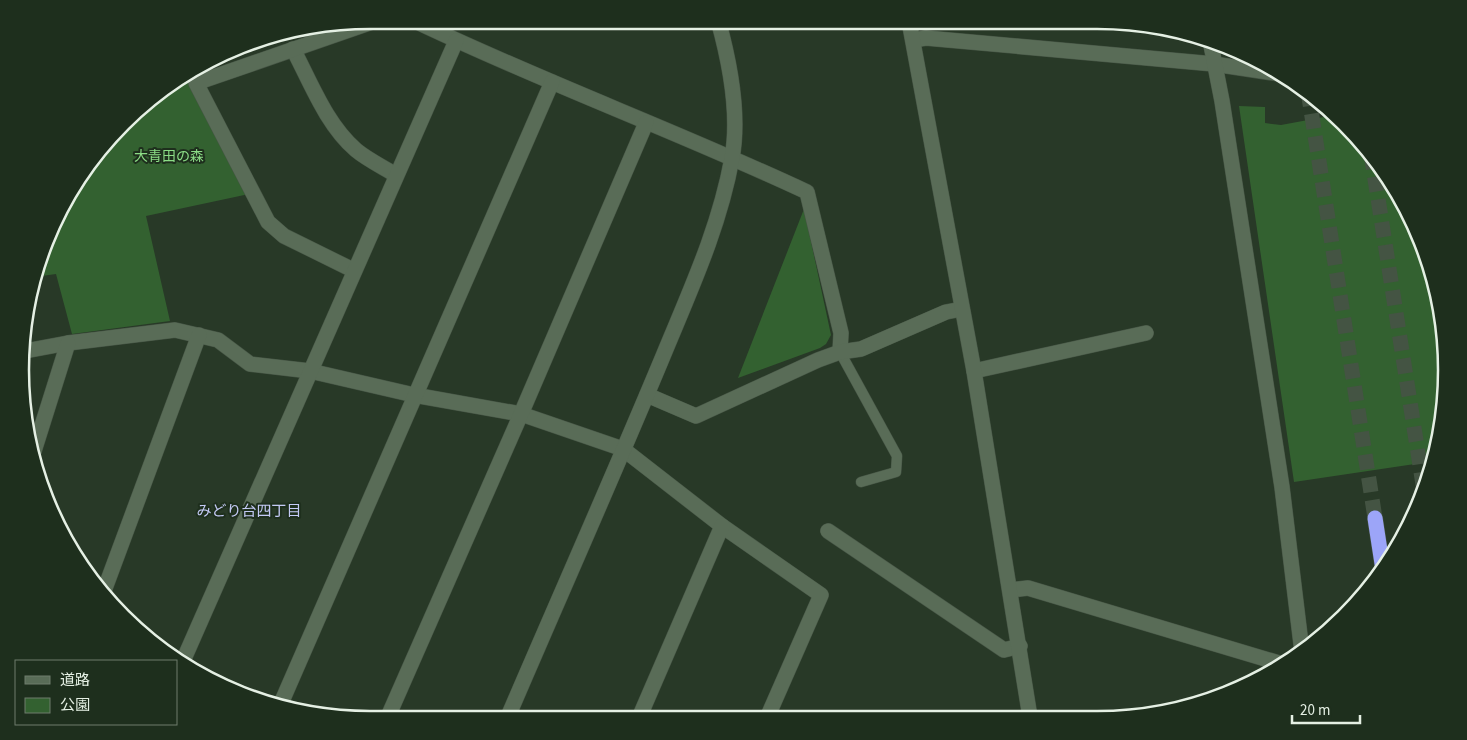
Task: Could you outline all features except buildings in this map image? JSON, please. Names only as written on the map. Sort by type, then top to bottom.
[{"type":"highway","points":[[1375,518],[1381,560]]},
{"type":"street","points":[[352,29],[196,83],[268,222],[284,236],[353,270]]},
{"type":"street","points":[[431,29],[646,123],[732,157],[807,192],[841,333],[840,352]]},
{"type":"street","points":[[510,711],[647,395],[717,224],[732,157],[734,120],[728,57],[720,29]]},
{"type":"street","points":[[911,29],[974,371],[1029,711]]},
{"type":"street","points":[[913,40],[926,38],[1214,64],[1263,71]]},
{"type":"street","points":[[185,657],[353,270],[456,41]]},
{"type":"street","points":[[293,49],[330,119],[343,136],[357,151],[396,175]]},
{"type":"street","points":[[1211,49],[1282,487],[1301,644]]},
{"type":"street","points":[[282,700],[552,82]]},
{"type":"street","points":[[391,711],[646,123]]},
{"type":"street","points":[[647,395],[696,416],[840,352],[861,350],[946,312],[962,309]]},
{"type":"street","points":[[29,350],[68,342],[175,330],[218,340],[250,364],[310,371],[414,395],[521,414],[623,449],[722,526],[821,595],[770,711]]},
{"type":"street","points":[[974,371],[1146,333]]},
{"type":"street","points":[[106,586],[199,335]]},
{"type":"street","points":[[36,443],[68,342]]},
{"type":"street","points":[[642,711],[722,526]]},
{"type":"street","points":[[828,531],[1004,650],[1020,646]]},
{"type":"street","points":[[1011,590],[1028,588],[1275,662]]},
{"type":"lane","points":[[840,352],[898,456],[896,472],[861,482]]},
{"type":"green space","name":"大青田の森","points":[[187,81],[249,194],[146,216],[170,321],[72,334],[56,274],[42,276],[64,219],[86,180],[113,145],[145,113]]},
{"type":"green space","points":[[1239,106],[1265,107],[1265,123],[1281,125],[1326,117],[1354,145],[1381,180],[1403,219],[1420,260],[1432,303],[1438,348],[1438,392],[1432,437],[1426,462],[1294,482]]},
{"type":"green space","points":[[804,209],[831,335],[826,344],[820,348],[738,378]]},
{"type":"tunnel","points":[[1310,103],[1375,518]]},
{"type":"tunnel","points":[[1373,170],[1422,475]]},
{"type":"district","name":"みどり台四丁目","points":[[249,511]]}]
